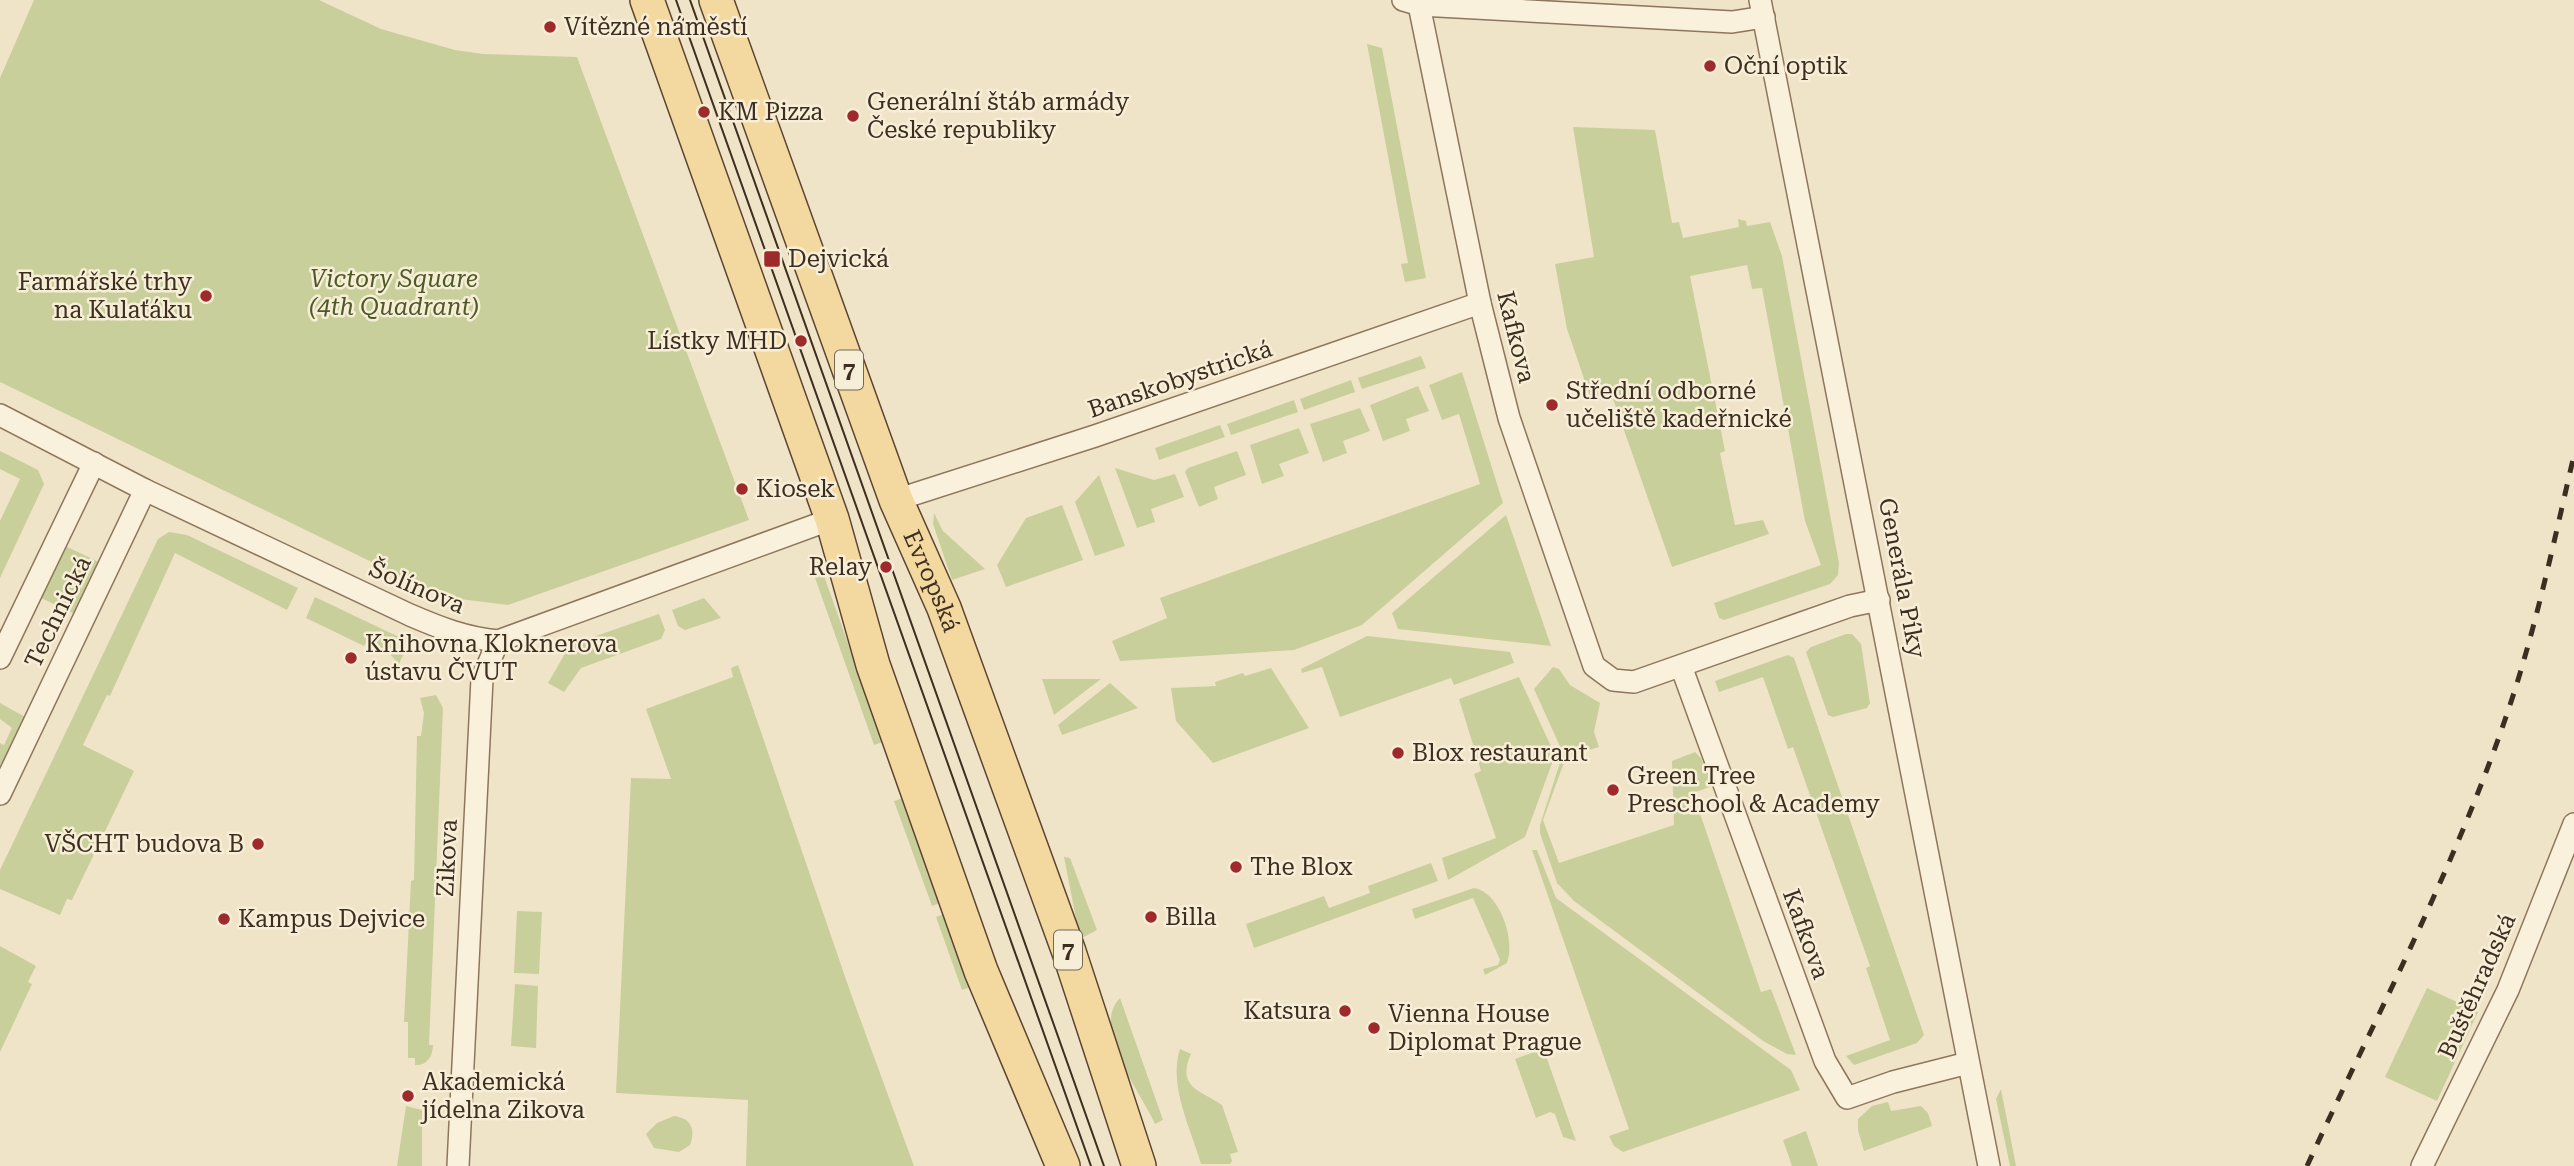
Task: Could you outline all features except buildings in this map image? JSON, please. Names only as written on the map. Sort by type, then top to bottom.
[{"type":"main road","points":[[647,0],[832,519],[873,665],[981,971],[1063,1166]]},
{"type":"main road","name":"Evropská","points":[[716,0],[896,500],[944,608],[1069,951],[1139,1166]]},
{"type":"street","points":[[1414,2],[1732,22],[1762,8]]},
{"type":"street","name":"Kafkova","points":[[1414,2],[1480,303],[1509,418],[1589,656],[1602,674],[1618,682],[1634,682],[1850,606],[1879,600]]},
{"type":"street","name":"Generála Píky","points":[[1762,8],[1951,959],[1956,1009],[1989,1166]]},
{"type":"street","name":"Banskobystrická","points":[[896,500],[1095,436],[1480,303]]},
{"type":"street","name":"Šolínova","points":[[0,415],[145,489],[452,634],[498,641],[832,519]]},
{"type":"street","name":"Technická","points":[[0,658],[94,463]]},
{"type":"street","name":"Technická","points":[[0,794],[145,489]]},
{"type":"street","name":"Zikova","points":[[458,1166],[482,679],[498,641]]},
{"type":"street","name":"Kafkova","points":[[1681,666],[1825,1061],[1847,1098],[1893,1082],[1968,1063]]},
{"type":"street","name":"Buštěhradská","points":[[2422,1166],[2508,989],[2574,824]]},
{"type":"green space","name":"Victory Square (4th Quadrant)","points":[[34,0],[319,0],[381,29],[455,50],[483,54],[577,57],[749,520],[508,605],[444,597],[0,382],[0,78]]},
{"type":"green space","points":[[1367,44],[1382,48],[1426,278],[1405,282],[1401,264],[1408,263]]},
{"type":"green space","points":[[1573,127],[1655,130],[1672,223],[1679,222],[1683,238],[1739,227],[1738,219],[1746,221],[1747,226],[1770,222],[1782,256],[1839,563],[1838,575],[1830,584],[1724,620],[1719,618],[1714,603],[1821,565],[1805,521],[1762,288],[1752,289],[1747,265],[1690,276],[1725,451],[1720,453],[1735,525],[1763,520],[1769,534],[1672,567],[1612,396],[1592,402],[1567,329],[1555,264],[1594,257]]},
{"type":"green space","points":[[1421,356],[1426,368],[1362,389],[1358,378]]},
{"type":"green space","points":[[1462,372],[1503,503],[1362,625],[1294,650],[1120,661],[1112,641],[1167,618],[1160,598],[1480,484],[1459,414],[1442,420],[1429,385]]},
{"type":"green space","points":[[1351,380],[1355,392],[1304,410],[1300,399]]},
{"type":"green space","points":[[1418,386],[1429,411],[1406,419],[1410,431],[1383,441],[1370,405]]},
{"type":"green space","points":[[1294,400],[1298,412],[1231,435],[1227,424]]},
{"type":"green space","points":[[1360,408],[1370,431],[1343,441],[1347,453],[1323,462],[1310,424]]},
{"type":"green space","points":[[1220,425],[1225,437],[1159,460],[1155,448]]},
{"type":"green space","points":[[1299,428],[1309,453],[1279,464],[1284,476],[1262,484],[1250,445]]},
{"type":"green space","points":[[0,451],[38,470],[44,484],[0,578],[0,521],[20,479],[0,469]]},
{"type":"green space","points":[[1237,451],[1246,475],[1214,487],[1218,499],[1199,507],[1185,472],[1188,468]]},
{"type":"green space","points":[[1115,468],[1154,480],[1175,474],[1184,497],[1151,509],[1155,522],[1137,528]]},
{"type":"green space","points":[[1099,475],[1125,546],[1095,556],[1075,502]]},
{"type":"green space","points":[[1062,505],[1083,560],[1006,587],[997,565],[1026,518]]},
{"type":"green space","points":[[934,513],[943,531],[985,569],[952,580],[933,524]]},
{"type":"green space","points":[[1506,515],[1551,646],[1398,629],[1392,613]]},
{"type":"green space","points":[[169,532],[187,535],[298,588],[287,610],[175,553],[110,696],[107,695],[83,745],[134,771],[72,900],[67,899],[60,915],[0,889],[0,870],[158,539]]},
{"type":"green space","points":[[63,545],[99,562],[75,614],[39,597]]},
{"type":"green space","points":[[807,555],[818,562],[823,573],[883,742],[874,745]]},
{"type":"green space","points":[[315,597],[401,638],[405,650],[399,664],[388,652],[366,643],[364,646],[306,618]]},
{"type":"green space","points":[[704,598],[721,618],[685,630],[678,626],[672,610]]},
{"type":"green space","points":[[659,614],[665,630],[661,639],[581,668],[564,692],[548,683],[570,645]]},
{"type":"green space","points":[[1852,634],[1861,644],[1870,703],[1867,708],[1833,717],[1828,715],[1806,652],[1811,647]]},
{"type":"green space","points":[[1367,636],[1510,652],[1514,663],[1454,685],[1451,678],[1340,717],[1322,667],[1302,673],[1301,669]]},
{"type":"green space","points":[[1788,655],[1794,658],[1924,1035],[1917,1043],[1854,1065],[1846,1056],[1890,1040],[1866,968],[1870,966],[1793,747],[1788,749],[1763,677],[1719,692],[1715,681]]},
{"type":"green space","points":[[738,665],[851,994],[914,1166],[746,1166],[748,1100],[616,1093],[631,778],[671,779],[646,709],[733,677],[731,668]]},
{"type":"green space","points":[[1553,667],[1559,669],[1570,685],[1600,703],[1594,732],[1599,747],[1566,757],[1543,820],[1559,863],[1674,825],[1672,761],[1695,752],[1701,758],[1712,786],[1693,793],[1761,992],[1771,989],[1796,1055],[1787,1054],[1763,1041],[1574,901],[1557,883],[1540,833],[1540,825],[1563,753],[1534,689]]},
{"type":"green space","points":[[1271,668],[1309,728],[1213,763],[1176,721],[1171,688],[1216,686],[1215,682]]},
{"type":"green space","points":[[1519,677],[1555,755],[1525,837],[1448,880],[1442,858],[1496,838],[1474,774],[1481,771],[1459,699]]},
{"type":"green space","points":[[1042,679],[1101,679],[1054,715]]},
{"type":"green space","points":[[1110,683],[1138,708],[1062,735],[1058,725]]},
{"type":"green space","points":[[436,695],[443,708],[429,1045],[433,1045],[428,1060],[415,1065],[415,1058],[408,1058],[408,1022],[404,1022],[411,881],[414,880],[417,736],[421,736],[424,713],[420,698]]},
{"type":"green space","points":[[0,703],[27,718],[0,774],[0,743],[4,745],[12,728],[0,719]]},
{"type":"green space","points":[[903,798],[940,903],[932,906],[894,801]]},
{"type":"green space","points":[[1532,850],[1537,850],[1556,898],[1791,1070],[1800,1090],[1623,1152],[1614,1146],[1609,1136],[1629,1129]]},
{"type":"green space","points":[[1064,857],[1070,858],[1097,930],[1080,939]]},
{"type":"green space","points":[[1431,863],[1438,881],[1254,948],[1246,924],[1324,896],[1329,908],[1370,893],[1368,886]]},
{"type":"green space","points":[[1474,888],[1483,891],[1498,908],[1504,919],[1509,943],[1507,963],[1485,975],[1483,969],[1498,965],[1500,960],[1473,898],[1415,919],[1412,909]]},
{"type":"green space","points":[[517,911],[542,912],[539,974],[514,973]]},
{"type":"green space","points":[[944,914],[971,987],[962,990],[936,917]]},
{"type":"green space","points":[[0,946],[36,966],[28,982],[32,984],[0,1052]]},
{"type":"green space","points":[[515,984],[538,986],[536,1048],[511,1046]]},
{"type":"green space","points":[[2427,988],[2478,1012],[2437,1101],[2385,1077]]},
{"type":"green space","points":[[1120,998],[1163,1120],[1155,1124],[1114,1043],[1112,1011]]},
{"type":"green space","points":[[1180,1049],[1191,1054],[1187,1074],[1193,1087],[1222,1105],[1238,1152],[1230,1154],[1230,1164],[1201,1164],[1179,1092],[1177,1063]]},
{"type":"green space","points":[[1534,1052],[1545,1053],[1576,1141],[1563,1137],[1555,1114],[1550,1112],[1536,1118],[1515,1059]]},
{"type":"green space","points":[[2001,1089],[2016,1166],[2010,1166],[1996,1099]]},
{"type":"green space","points":[[1888,1102],[1891,1111],[1921,1106],[1928,1113],[1932,1126],[1864,1151],[1858,1119],[1872,1106]]},
{"type":"green space","points":[[406,1106],[422,1110],[422,1166],[397,1166]]},
{"type":"green space","points":[[674,1116],[685,1119],[691,1126],[690,1145],[679,1152],[654,1148],[646,1134],[657,1123]]},
{"type":"green space","points":[[1806,1131],[1818,1166],[1792,1166],[1783,1140]]},
{"type":"tram line","points":[[676,0],[1091,1166]]},
{"type":"tram line","points":[[690,0],[1104,1166]]},
{"type":"railway","points":[[2307,1166],[2414,941],[2487,769],[2527,648],[2574,455]]},
{"type":"place","name":"Vítězné náměstí","points":[[550,27]]},
{"type":"place","name":"Oční optik","points":[[1710,66]]},
{"type":"place","name":"KM Pizza","points":[[704,112]]},
{"type":"place","name":"Generální štáb armády České republiky","points":[[853,116]]},
{"type":"place","name":"Dejvická","points":[[772,259]]},
{"type":"place","name":"Farmářské trhy na Kulaťáku","points":[[206,296]]},
{"type":"place","name":"Lístky MHD","points":[[801,341]]},
{"type":"place","name":"Střední odborné učeliště kadeřnické","points":[[1552,405]]},
{"type":"place","name":"Kiosek","points":[[742,489]]},
{"type":"place","name":"Relay","points":[[886,567]]},
{"type":"place","name":"Knihovna Kloknerova ústavu ČVUT","points":[[351,658]]},
{"type":"place","name":"Blox restaurant","points":[[1398,753]]},
{"type":"place","name":"Green Tree Preschool & Academy","points":[[1613,790]]},
{"type":"place","name":"VŠCHT budova B","points":[[258,844]]},
{"type":"place","name":"The Blox","points":[[1236,867]]},
{"type":"place","name":"Billa","points":[[1151,917]]},
{"type":"place","name":"Kampus Dejvice","points":[[224,919]]},
{"type":"place","name":"Katsura","points":[[1345,1011]]},
{"type":"place","name":"Vienna House Diplomat Prague","points":[[1374,1028]]},
{"type":"place","name":"Akademická jídelna Zikova","points":[[408,1096]]}]
